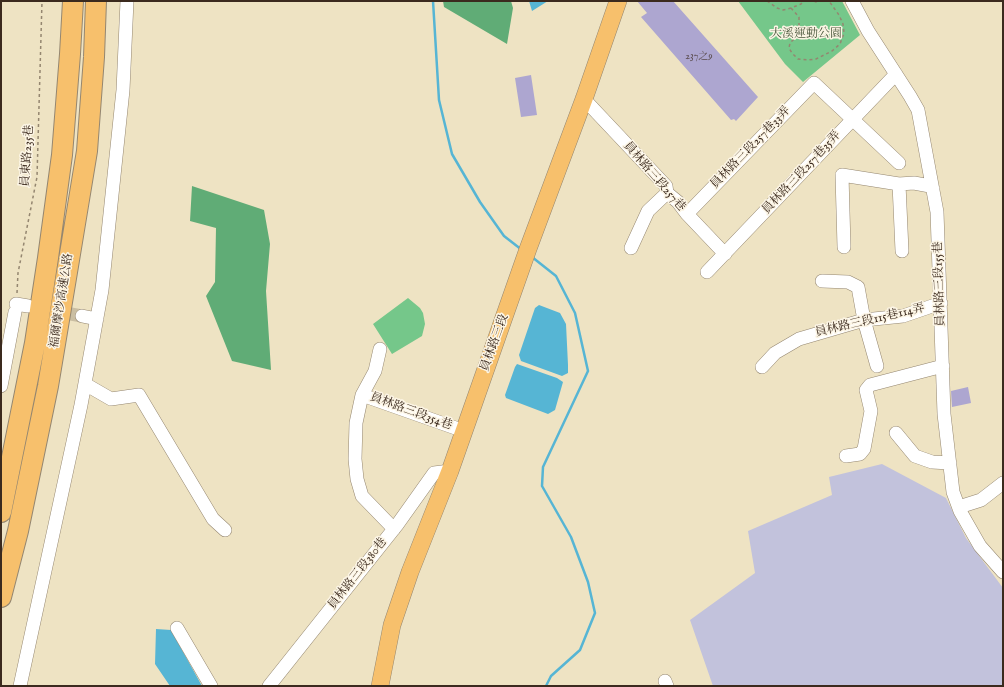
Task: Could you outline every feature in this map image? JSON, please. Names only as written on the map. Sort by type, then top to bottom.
[{"type":"highway","name":"福爾摩沙高速公路","points":[[1,512],[35,343],[48,258],[62,155],[73,1]]},
{"type":"highway","name":"福爾摩沙高速公路","points":[[1,597],[18,531],[48,386],[71,253],[87,151],[94,57],[96,1]]},
{"type":"main road","name":"員林路三段","points":[[380,686],[392,625],[410,572],[450,471],[618,1]]},
{"type":"street","points":[[20,686],[81,405],[103,282],[123,90],[127,1]]},
{"type":"street","name":"員林路三段155巷","points":[[852,1],[868,31],[918,110],[937,212],[944,414],[953,492],[960,511],[980,546],[1003,572]]},
{"type":"street","name":"員林路三段257巷35弄","points":[[707,272],[896,74]]},
{"type":"street","name":"員林路三段257巷33弄","points":[[687,214],[814,83],[853,119]]},
{"type":"street","name":"員林路三段257巷","points":[[584,99],[666,186],[667,193],[678,202],[687,214],[725,254]]},
{"type":"street","points":[[853,119],[899,163]]},
{"type":"street","points":[[844,247],[842,175],[899,184],[930,186],[933,189]]},
{"type":"street","points":[[899,184],[902,251]]},
{"type":"street","points":[[632,248],[648,211],[667,193]]},
{"type":"street","points":[[822,281],[848,282],[858,287],[864,320],[877,366]]},
{"type":"street","name":"員林路三段115巷114弄","points":[[762,367],[774,353],[799,339],[864,320],[903,316],[941,303]]},
{"type":"street","points":[[1,386],[20,308]]},
{"type":"street","points":[[82,316],[97,319]]},
{"type":"street","points":[[362,395],[375,372],[380,349]]},
{"type":"street","points":[[846,456],[860,454],[864,449],[871,411],[866,390],[870,385],[943,366]]},
{"type":"street","points":[[85,384],[111,399],[139,395],[213,519],[225,530]]},
{"type":"street","name":"員林路三段354巷","points":[[394,529],[362,496],[357,479],[355,459],[356,423],[362,395],[464,431]]},
{"type":"street","points":[[896,432],[915,456],[932,462],[950,463]]},
{"type":"street","name":"員林路三段380巷","points":[[269,686],[394,529],[434,473],[450,471]]},
{"type":"street","points":[[959,506],[981,500],[1003,483]]},
{"type":"street","points":[[177,628],[211,686]]},
{"type":"path","name":"員東路235巷","points":[[20,308],[18,273],[38,177],[42,1]]},
{"type":"path","points":[[755,1],[760,1]]},
{"type":"path","points":[[767,1],[783,10],[801,4],[803,1]]},
{"type":"path","points":[[791,8],[799,17],[799,28],[796,37],[790,43],[789,48],[798,59],[816,59],[832,51],[840,44],[844,33],[844,24],[829,1]]},
{"type":"shaded area","points":[[882,464],[946,498],[966,538],[1003,588],[1003,686],[713,686],[690,620],[755,573],[748,531],[832,495],[829,477]]},
{"type":"green space","points":[[443,1],[511,1],[513,8],[507,44],[444,7]]},
{"type":"green space","name":"大溪運動公園","points":[[738,1],[842,1],[860,35],[803,82],[785,64]]},
{"type":"green space","points":[[192,186],[264,210],[270,244],[266,291],[271,370],[232,361],[206,296],[215,282],[216,228],[190,221]]},
{"type":"green space","points":[[408,298],[420,308],[423,313],[425,324],[422,336],[392,354],[373,324]]},
{"type":"water","points":[[529,1],[548,1],[532,11]]},
{"type":"water","points":[[539,305],[560,313],[566,324],[568,373],[562,376],[521,361],[519,355],[535,308]]},
{"type":"water","points":[[517,364],[557,378],[563,382],[555,410],[548,414],[506,398],[505,395]]},
{"type":"water","points":[[156,629],[171,630],[202,686],[170,686],[155,664]]},
{"type":"building","points":[[637,1],[673,1],[758,97],[736,121],[734,119],[731,120],[641,17],[647,13]]},
{"type":"building","points":[[531,75],[537,115],[521,117],[515,78]]},
{"type":"building","points":[[968,387],[971,403],[952,407],[951,391]]},
{"type":"waterway","points":[[433,1],[439,100],[452,154],[480,202],[504,236],[522,250]]},
{"type":"waterway","points":[[532,257],[556,276],[575,313],[588,371],[543,467],[542,486],[571,537],[588,582],[595,613],[580,650],[551,676],[546,686]]},
{"type":"tunnel","points":[[32,307],[82,316]]}]
